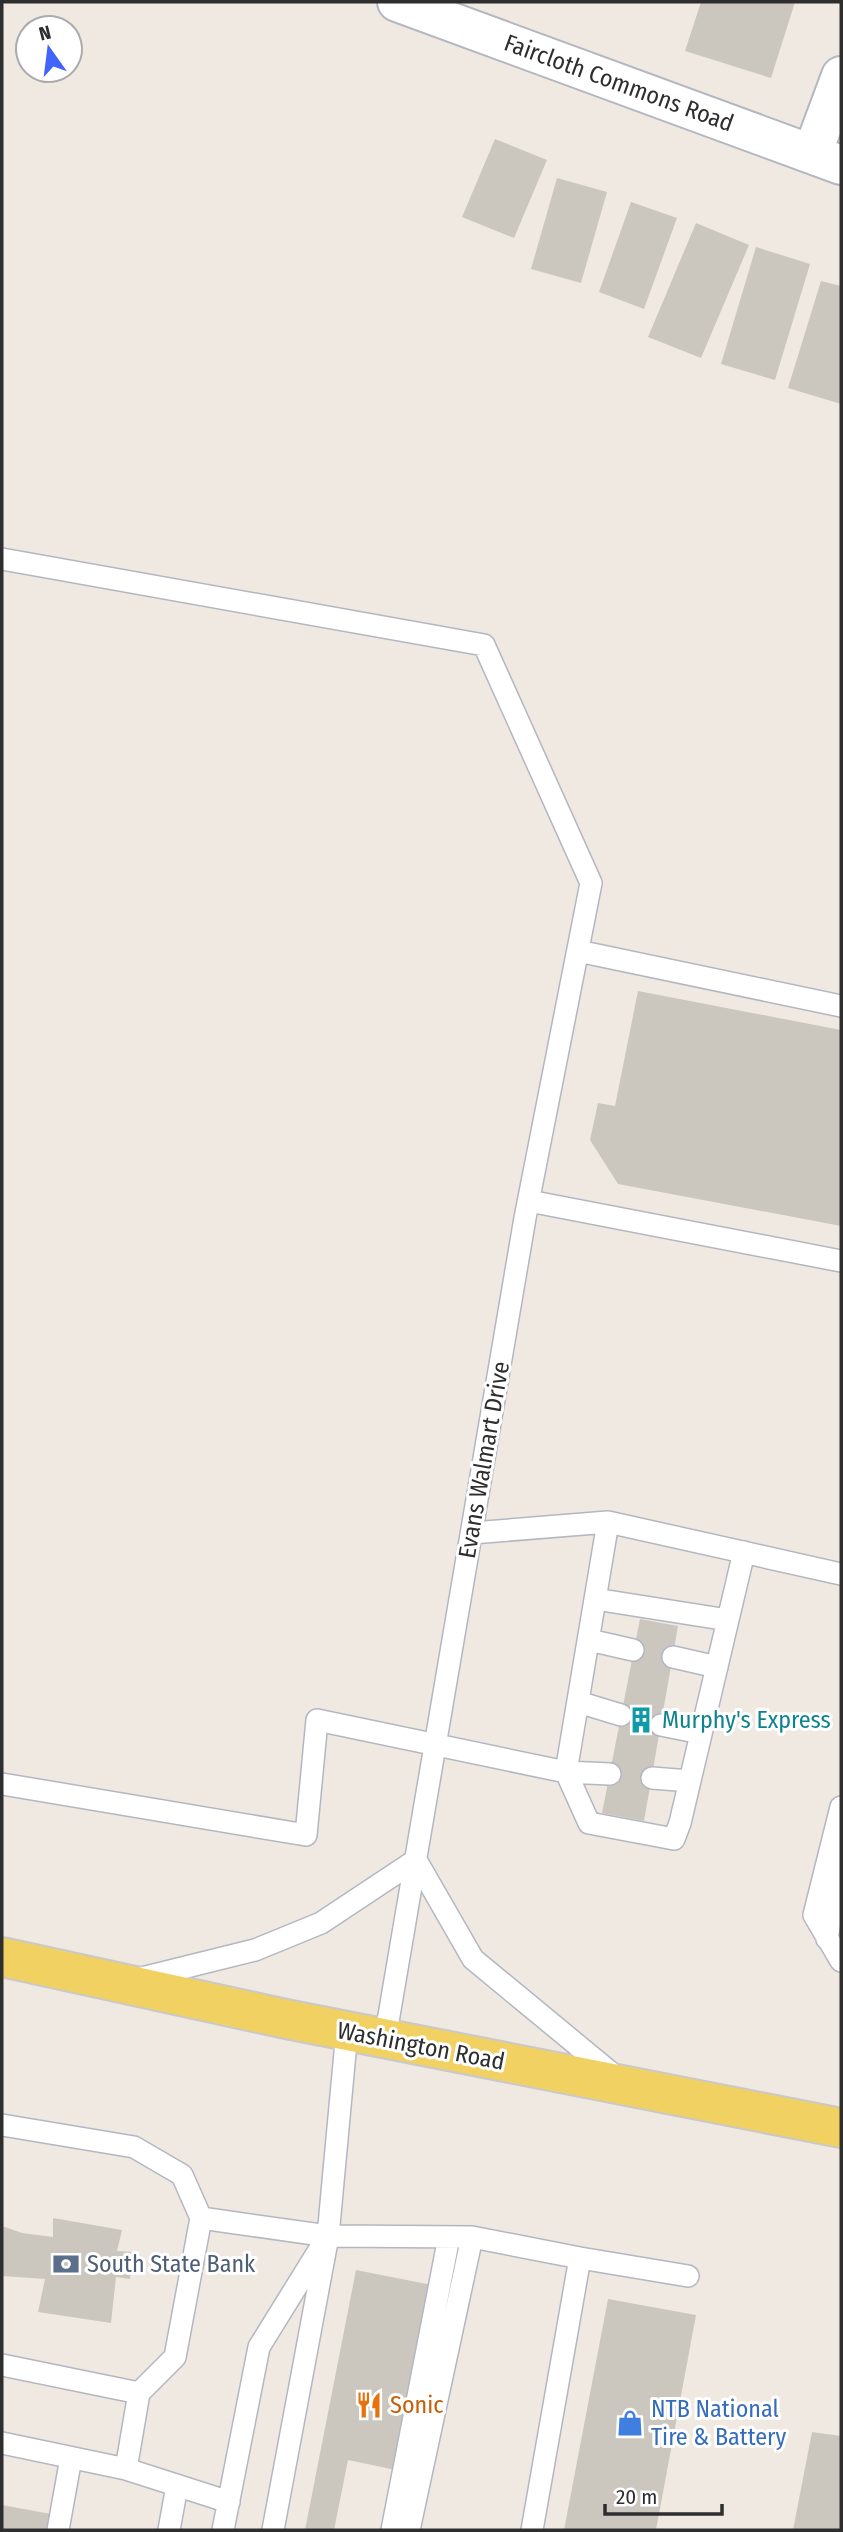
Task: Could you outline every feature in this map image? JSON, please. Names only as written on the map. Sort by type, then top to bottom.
[{"type":"main road","name":"Washington Road","points":[[2,1956],[385,2039],[841,2128]]},
{"type":"street","name":"Faircloth Commons Road","points":[[397,2],[827,160]]},
{"type":"street","points":[[827,160],[841,76]]},
{"type":"lane","name":"Evans Walmart Drive","points":[[2,559],[484,645],[591,883],[529,1201],[385,2039]]},
{"type":"lane","points":[[578,951],[841,1006]]},
{"type":"lane","points":[[529,1201],[841,1261]]},
{"type":"lane","points":[[472,1533],[608,1522],[841,1574]]},
{"type":"lane","points":[[608,1522],[566,1772],[589,1823],[674,1839],[744,1552]]},
{"type":"lane","points":[[595,1599],[728,1620]]},
{"type":"lane","points":[[589,1640],[633,1650]]},
{"type":"lane","points":[[673,1657],[717,1667]]},
{"type":"lane","points":[[578,1702],[621,1715]]},
{"type":"lane","points":[[2,1784],[306,1835],[317,1720],[566,1772],[610,1774]]},
{"type":"lane","points":[[662,1725],[701,1734]]},
{"type":"lane","points":[[652,1778],[690,1781]]},
{"type":"lane","points":[[841,1807],[814,1915],[841,1961]]},
{"type":"lane","points":[[123,1983],[255,1950],[321,1923],[416,1860],[473,1959],[629,2087]]},
{"type":"lane","points":[[827,1939],[841,1861]]},
{"type":"lane","points":[[274,2530],[328,2236],[347,2031]]},
{"type":"lane","points":[[2,2125],[134,2147],[182,2175],[201,2218],[175,2357],[139,2393],[126,2469]]},
{"type":"lane","points":[[201,2218],[328,2236],[472,2237],[688,2276]]},
{"type":"lane","points":[[223,2530],[259,2347],[328,2236]]},
{"type":"lane","points":[[392,2530],[449,2237]]},
{"type":"lane","points":[[409,2530],[472,2237]]},
{"type":"lane","points":[[532,2530],[580,2258]]},
{"type":"lane","points":[[2,2365],[139,2393]]},
{"type":"lane","points":[[2,2443],[126,2469],[229,2502]]},
{"type":"lane","points":[[58,2530],[71,2458]]},
{"type":"lane","points":[[169,2530],[177,2486]]},
{"type":"building","points":[[701,2],[795,2],[771,78],[685,51]]},
{"type":"building","points":[[495,139],[547,160],[514,238],[462,217]]},
{"type":"building","points":[[557,178],[607,192],[581,283],[531,269]]},
{"type":"building","points":[[631,202],[677,218],[644,309],[599,292]]},
{"type":"building","points":[[696,223],[749,245],[701,358],[648,337]]},
{"type":"building","points":[[756,247],[810,264],[775,380],[721,364]]},
{"type":"building","points":[[821,281],[841,286],[841,404],[788,388]]},
{"type":"building","points":[[638,991],[841,1030],[841,1226],[618,1184],[590,1140],[598,1103],[615,1106]]},
{"type":"building","name":"Murphy's Express","points":[[640,1619],[678,1626],[644,1821],[602,1813]]},
{"type":"building","name":"South State Bank","points":[[53,2218],[122,2230],[117,2251],[133,2252],[130,2279],[116,2277],[111,2323],[38,2312],[45,2279],[2,2276],[2,2226],[22,2233],[53,2237]]},
{"type":"building","name":"Sonic","points":[[356,2270],[437,2286],[396,2470],[348,2460],[334,2530],[305,2530]]},
{"type":"building","name":"NTB National Tire & Battery","points":[[608,2299],[696,2315],[656,2530],[564,2530]]},
{"type":"building","points":[[812,2432],[841,2436],[841,2530],[793,2530]]},
{"type":"building","points":[[2,2505],[51,2514],[48,2530],[2,2530]]},
{"type":"place","name":"Murphy's Express","points":[[641,1720]]},
{"type":"place","name":"South State Bank","points":[[66,2264]]},
{"type":"place","name":"Sonic","points":[[369,2405]]},
{"type":"place","name":"NTB National Tire & Battery","points":[[630,2423]]}]
